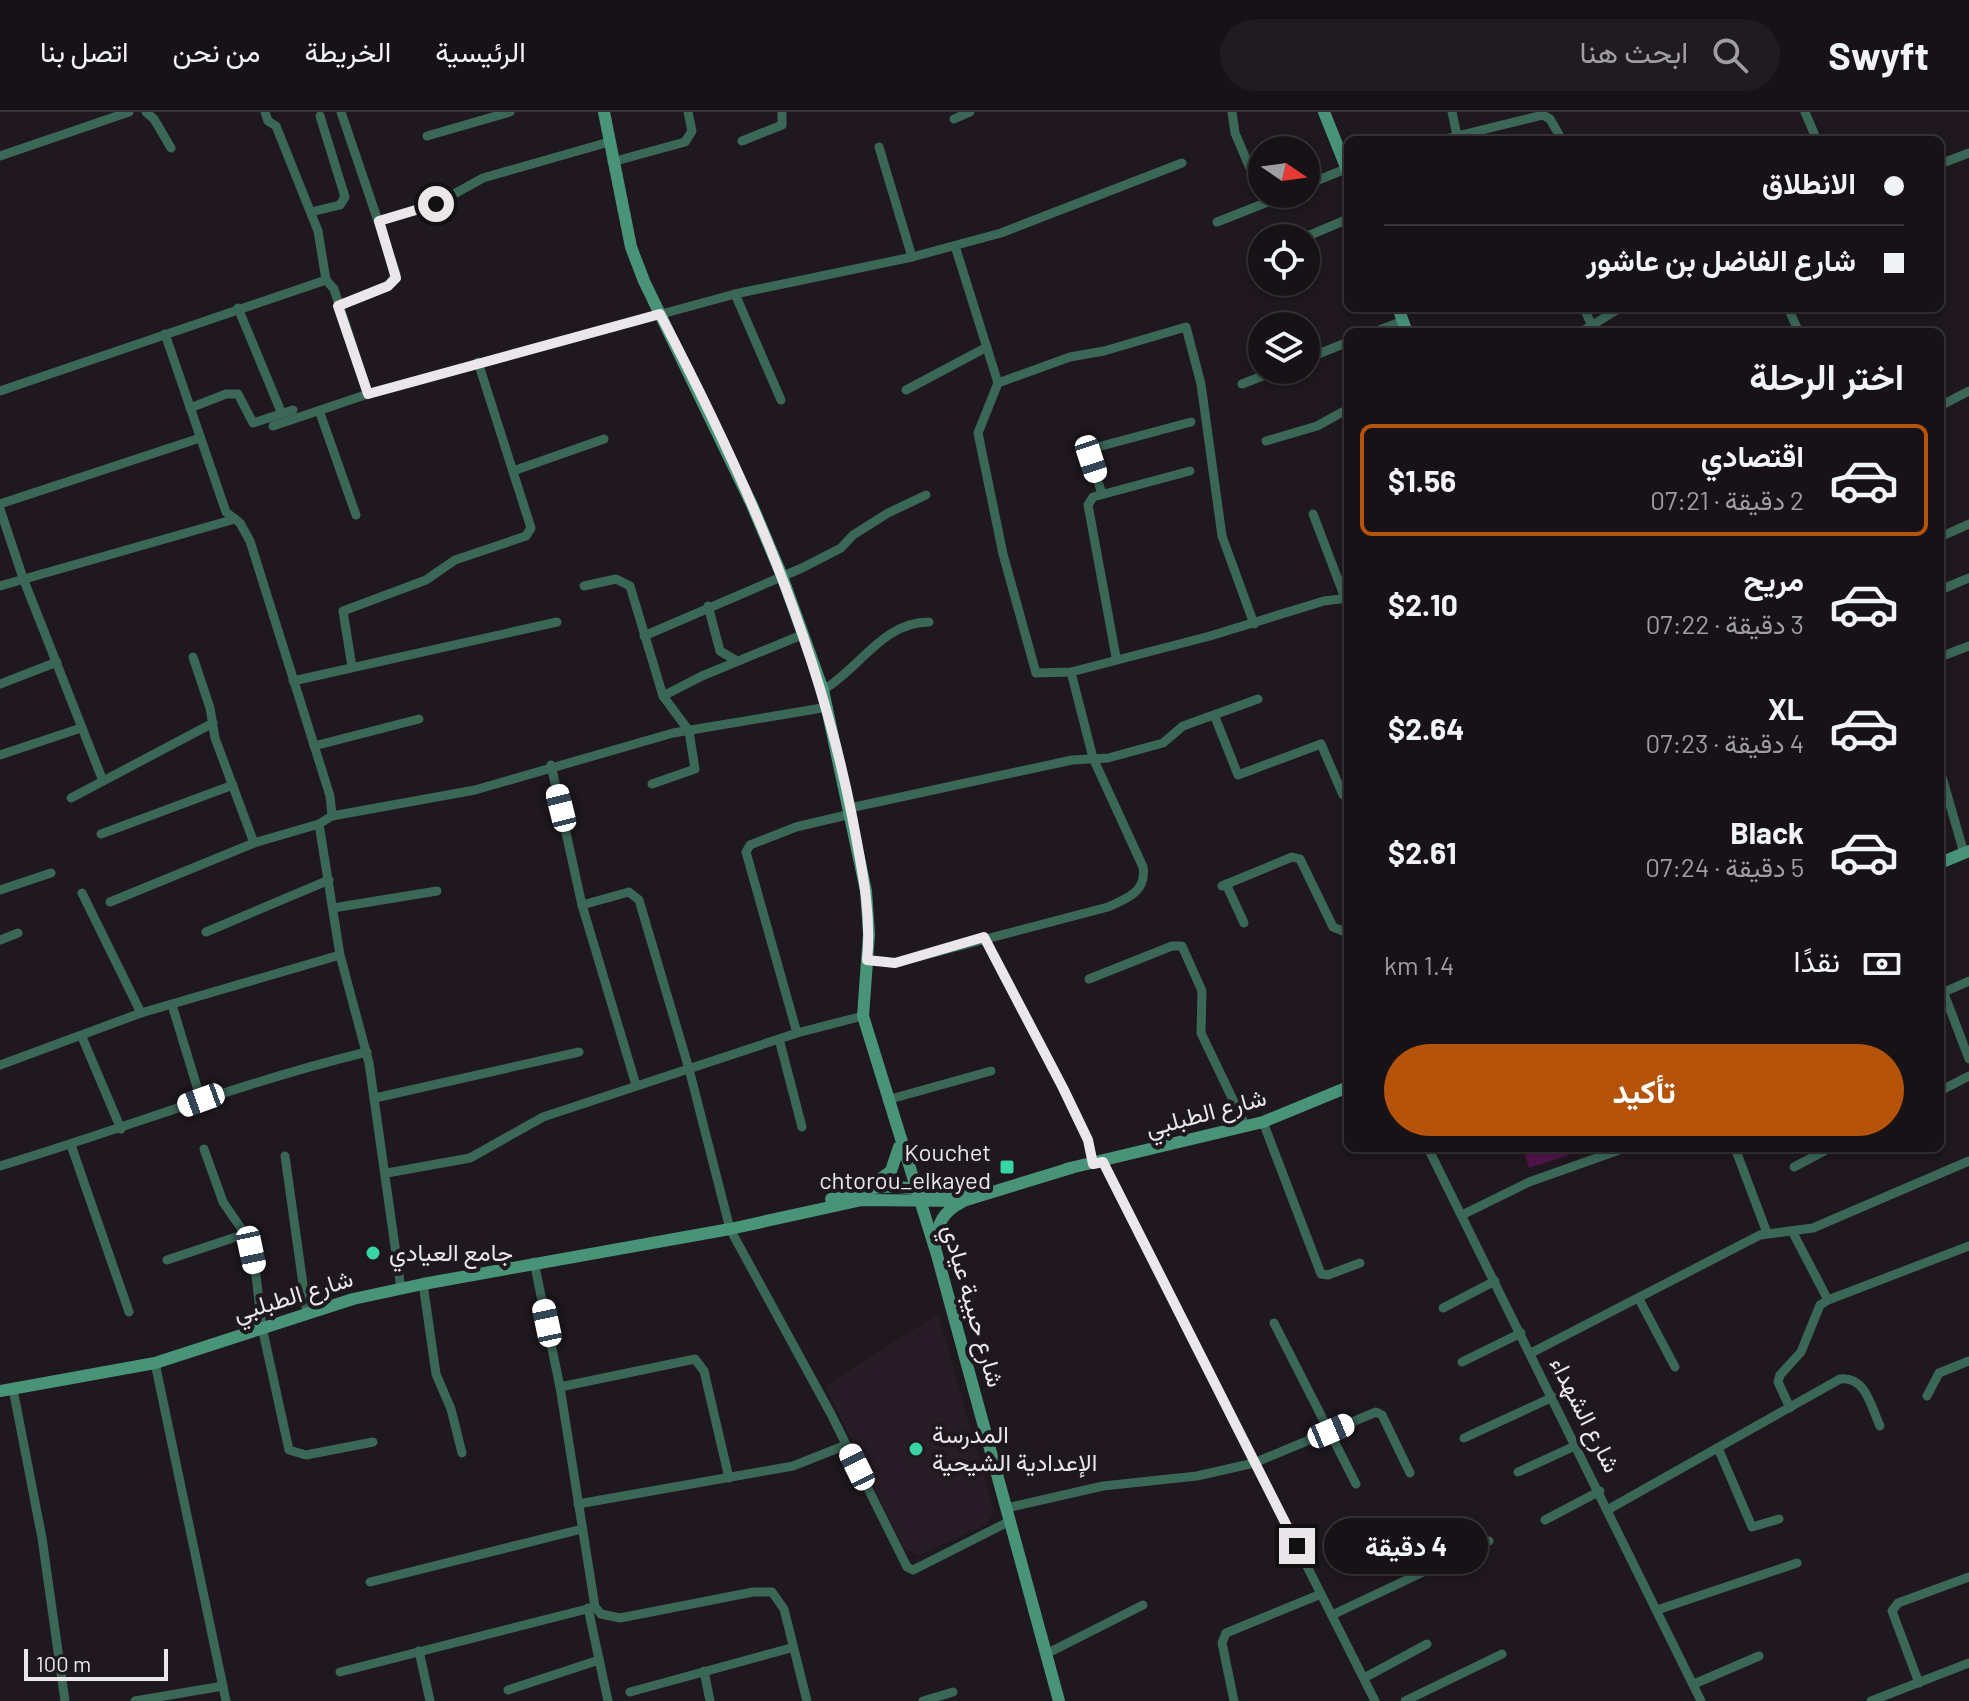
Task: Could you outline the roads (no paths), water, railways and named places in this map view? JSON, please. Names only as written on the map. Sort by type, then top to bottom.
[{"type":"street","points":[[0,156],[129,112]]},
{"type":"street","points":[[146,112],[154,119],[171,148]]},
{"type":"street","points":[[265,112],[268,121],[276,126],[311,212],[326,280],[368,394]]},
{"type":"street","points":[[338,306],[388,286],[396,278],[341,112]]},
{"type":"street","points":[[427,136],[510,112]]},
{"type":"street","points":[[387,1173],[470,1158],[543,1117],[797,1033],[863,1016],[867,960],[866,891],[828,707],[782,576],[631,247],[604,112]]},
{"type":"street","points":[[612,162],[685,142],[692,131],[688,112]]},
{"type":"street","points":[[742,141],[782,125],[782,112]]},
{"type":"street","points":[[954,119],[970,112]]},
{"type":"street","points":[[1245,112],[1233,114],[1235,133],[1248,164]]},
{"type":"street","points":[[1324,112],[1344,160]]},
{"type":"street","points":[[1452,112],[1457,136]]},
{"type":"street","points":[[1805,112],[1815,136]]},
{"type":"street","points":[[1464,136],[1543,115],[1550,119],[1560,136]]},
{"type":"street","points":[[311,212],[340,205],[345,197],[320,116]]},
{"type":"street","points":[[379,221],[436,204],[483,178],[609,142]]},
{"type":"street","points":[[879,147],[912,257]]},
{"type":"street","points":[[1944,162],[1969,153]]},
{"type":"street","points":[[273,426],[478,362],[735,294],[912,257],[1013,230],[1182,163]]},
{"type":"street","points":[[1320,180],[1344,171]]},
{"type":"street","points":[[1217,222],[1252,208]]},
{"type":"street","points":[[1320,231],[1344,221]]},
{"type":"street","points":[[955,246],[998,383],[978,433],[1003,554],[1036,673],[1071,672],[1116,657],[1254,624],[1324,601],[1344,598]]},
{"type":"street","points":[[0,391],[326,280]]},
{"type":"street","points":[[735,294],[781,400]]},
{"type":"street","points":[[238,308],[282,414]]},
{"type":"street","points":[[1586,312],[1592,326]]},
{"type":"street","points":[[1588,328],[1614,312]]},
{"type":"street","points":[[1384,328],[1403,320]]},
{"type":"street","points":[[998,383],[1070,357],[1104,351],[1186,327],[1201,384],[1222,536],[1254,624]]},
{"type":"street","points":[[165,334],[226,512],[235,519],[250,541],[314,746],[332,816]]},
{"type":"street","points":[[1320,353],[1344,344]]},
{"type":"street","points":[[906,390],[987,347]]},
{"type":"street","points":[[352,667],[343,611],[404,590],[426,580],[455,560],[529,533],[528,514],[478,362]]},
{"type":"street","points":[[1242,384],[1248,382]]},
{"type":"street","points":[[1944,404],[1969,391]]},
{"type":"street","points":[[190,408],[226,394],[238,394],[253,423],[293,410]]},
{"type":"street","points":[[1266,441],[1317,426],[1344,411]]},
{"type":"street","points":[[320,413],[356,515]]},
{"type":"street","points":[[1102,494],[1091,459],[1094,448],[1191,422]]},
{"type":"street","points":[[103,781],[23,578],[0,506],[200,438]]},
{"type":"street","points":[[513,471],[604,439]]},
{"type":"street","points":[[1116,657],[1087,514],[1093,497],[1190,471]]},
{"type":"street","points":[[644,636],[841,548],[853,535],[888,513],[926,495]]},
{"type":"street","points":[[1313,514],[1344,593]]},
{"type":"street","points":[[0,586],[235,519]]},
{"type":"street","points":[[1944,535],[1969,524]]},
{"type":"street","points":[[1944,588],[1969,578]]},
{"type":"street","points":[[584,586],[616,579],[630,586],[663,696],[689,731],[695,769],[652,784]]},
{"type":"street","points":[[708,606],[720,651],[737,661]]},
{"type":"street","points":[[293,681],[557,622]]},
{"type":"street","points":[[823,690],[842,679],[895,630],[929,622]]},
{"type":"street","points":[[663,696],[804,634]]},
{"type":"street","points":[[1944,655],[1969,646]]},
{"type":"street","points":[[193,657],[215,738],[254,843]]},
{"type":"street","points":[[0,684],[57,662]]},
{"type":"street","points":[[867,960],[895,963],[984,937],[1108,907],[1126,900],[1143,883],[1143,867],[1093,758],[1071,672]]},
{"type":"street","points":[[797,1033],[746,852],[750,845],[851,811],[1093,758],[1108,758],[1163,743],[1183,726],[1258,699]]},
{"type":"street","points":[[110,902],[254,843],[319,824],[332,816],[459,793],[551,765],[689,731],[828,707]]},
{"type":"street","points":[[1215,717],[1238,775],[1321,744],[1326,749],[1343,795]]},
{"type":"street","points":[[314,746],[419,719]]},
{"type":"street","points":[[71,798],[213,723]]},
{"type":"street","points":[[0,755],[81,728]]},
{"type":"street","points":[[551,765],[582,905],[636,1085]]},
{"type":"street","points":[[1944,783],[1966,852],[1944,861]]},
{"type":"street","points":[[101,834],[233,785]]},
{"type":"street","points":[[319,824],[340,955],[367,1052],[387,1173],[401,1289]]},
{"type":"street","points":[[1244,923],[1224,885],[1292,857],[1300,859],[1333,927],[1344,931]]},
{"type":"street","points":[[0,890],[51,873]]},
{"type":"street","points":[[206,932],[329,880]]},
{"type":"street","points":[[333,908],[437,891]]},
{"type":"street","points":[[82,893],[141,1013]]},
{"type":"street","points":[[582,905],[623,893],[637,897],[689,1069],[730,1229],[910,1569],[1009,1514],[1103,1486],[1197,1476],[1254,1463],[1378,1412],[1410,1473]]},
{"type":"street","points":[[0,940],[18,933]]},
{"type":"street","points":[[984,937],[1375,1701]]},
{"type":"street","points":[[1089,979],[1172,946],[1182,946],[1202,991],[1201,1033],[1246,1127]]},
{"type":"street","points":[[0,1065],[141,1013],[340,955]]},
{"type":"street","points":[[1944,987],[1969,981]]},
{"type":"street","points":[[1944,991],[1965,1035],[1969,1059]]},
{"type":"street","points":[[172,1005],[201,1100]]},
{"type":"street","name":"شارع حبيبة عيادي","points":[[863,1016],[937,1255],[1059,1701]]},
{"type":"street","points":[[82,1037],[121,1129]]},
{"type":"street","points":[[779,1039],[802,1127]]},
{"type":"street","points":[[0,1166],[121,1129],[201,1100],[367,1052]]},
{"type":"street","points":[[375,1098],[579,1052]]},
{"type":"street","points":[[887,1100],[991,1071]]},
{"type":"street","points":[[1944,1089],[1969,1076]]},
{"type":"street","name":"شارع الطبلبي","points":[[7,1390],[155,1363],[307,1313],[423,1284],[730,1229],[790,1214],[875,1199],[963,1192],[1039,1172],[1098,1163],[1263,1122],[1344,1089]]},
{"type":"street","points":[[1263,1122],[1321,1274],[1328,1275],[1360,1263]]},
{"type":"street","points":[[864,1189],[891,1171],[899,1152],[898,1136]]},
{"type":"street","points":[[71,1145],[109,1246],[129,1312]]},
{"type":"street","points":[[204,1149],[223,1202],[245,1234],[255,1267],[262,1327],[289,1450],[306,1455],[373,1442]]},
{"type":"street","name":"شارع الشهداء","points":[[1430,1152],[1609,1509],[1701,1701]]},
{"type":"street","points":[[1462,1215],[1529,1182],[1614,1152]]},
{"type":"street","points":[[1737,1152],[1767,1233]]},
{"type":"street","points":[[1794,1167],[1822,1152]]},
{"type":"street","points":[[285,1156],[307,1313]]},
{"type":"street","points":[[1531,1353],[1767,1233],[1792,1231],[1847,1216],[1969,1161]]},
{"type":"street","name":"شارع الطبلبي","points":[[790,1214],[864,1189],[968,1200],[1071,1168]]},
{"type":"street","points":[[937,1255],[937,1233],[944,1214],[968,1200]]},
{"type":"street","points":[[1792,1231],[1828,1300]]},
{"type":"street","points":[[167,1260],[245,1234]]},
{"type":"street","points":[[1790,1408],[1778,1382],[1780,1375],[1801,1352],[1820,1305],[1969,1246]]},
{"type":"street","points":[[534,1262],[560,1387],[599,1660],[608,1701]]},
{"type":"street","points":[[1443,1308],[1495,1281]]},
{"type":"street","points":[[423,1284],[436,1374],[451,1409],[462,1453]]},
{"type":"street","points":[[1639,1299],[1675,1367]]},
{"type":"street","points":[[1274,1323],[1356,1484]]},
{"type":"street","points":[[1462,1362],[1521,1333]]},
{"type":"street","points":[[560,1387],[695,1359],[704,1371],[729,1478]]},
{"type":"street","points":[[1927,1396],[1939,1373],[1969,1361]]},
{"type":"street","points":[[155,1363],[226,1701]]},
{"type":"street","points":[[1609,1509],[1840,1379],[1851,1379],[1861,1384],[1880,1426]]},
{"type":"street","points":[[7,1390],[42,1538],[65,1701]]},
{"type":"street","points":[[1464,1438],[1553,1397]]},
{"type":"street","points":[[578,1504],[793,1466],[846,1445]]},
{"type":"street","points":[[1518,1472],[1577,1445]]},
{"type":"street","points":[[1718,1448],[1752,1527],[1779,1519]]},
{"type":"street","points":[[1545,1520],[1600,1491]]},
{"type":"street","points":[[370,1582],[582,1529]]},
{"type":"street","points":[[1332,1615],[1489,1541]]},
{"type":"street","points":[[1657,1610],[1797,1563]]},
{"type":"street","points":[[1919,1683],[1892,1617],[1893,1609],[1898,1603],[1969,1577]]},
{"type":"street","points":[[340,1672],[592,1608],[601,1614],[620,1618],[753,1592],[772,1592],[784,1609],[791,1648],[807,1701]]},
{"type":"street","points":[[1234,1701],[1222,1643],[1226,1633],[1321,1594]]},
{"type":"street","points":[[1046,1654],[1143,1605]]},
{"type":"street","points":[[1364,1678],[1427,1644]]},
{"type":"street","points":[[630,1692],[791,1648]]},
{"type":"street","points":[[419,1651],[430,1701]]},
{"type":"street","points":[[1405,1701],[1502,1654]]},
{"type":"street","points":[[1694,1684],[1759,1656]]},
{"type":"street","points":[[508,1690],[599,1660]]},
{"type":"street","points":[[1871,1701],[1969,1663]]},
{"type":"street","points":[[704,1671],[710,1701]]},
{"type":"street","points":[[135,1701],[223,1686]]},
{"type":"street","points":[[923,1701],[953,1692]]},
{"type":"place","name":"Kouchet chtorou_elkayed","points":[[1007,1167]]},
{"type":"place","name":"جامع العيادي","points":[[373,1253]]},
{"type":"place","name":"المدرسة الإعدادية الشيحية","points":[[916,1449]]}]
